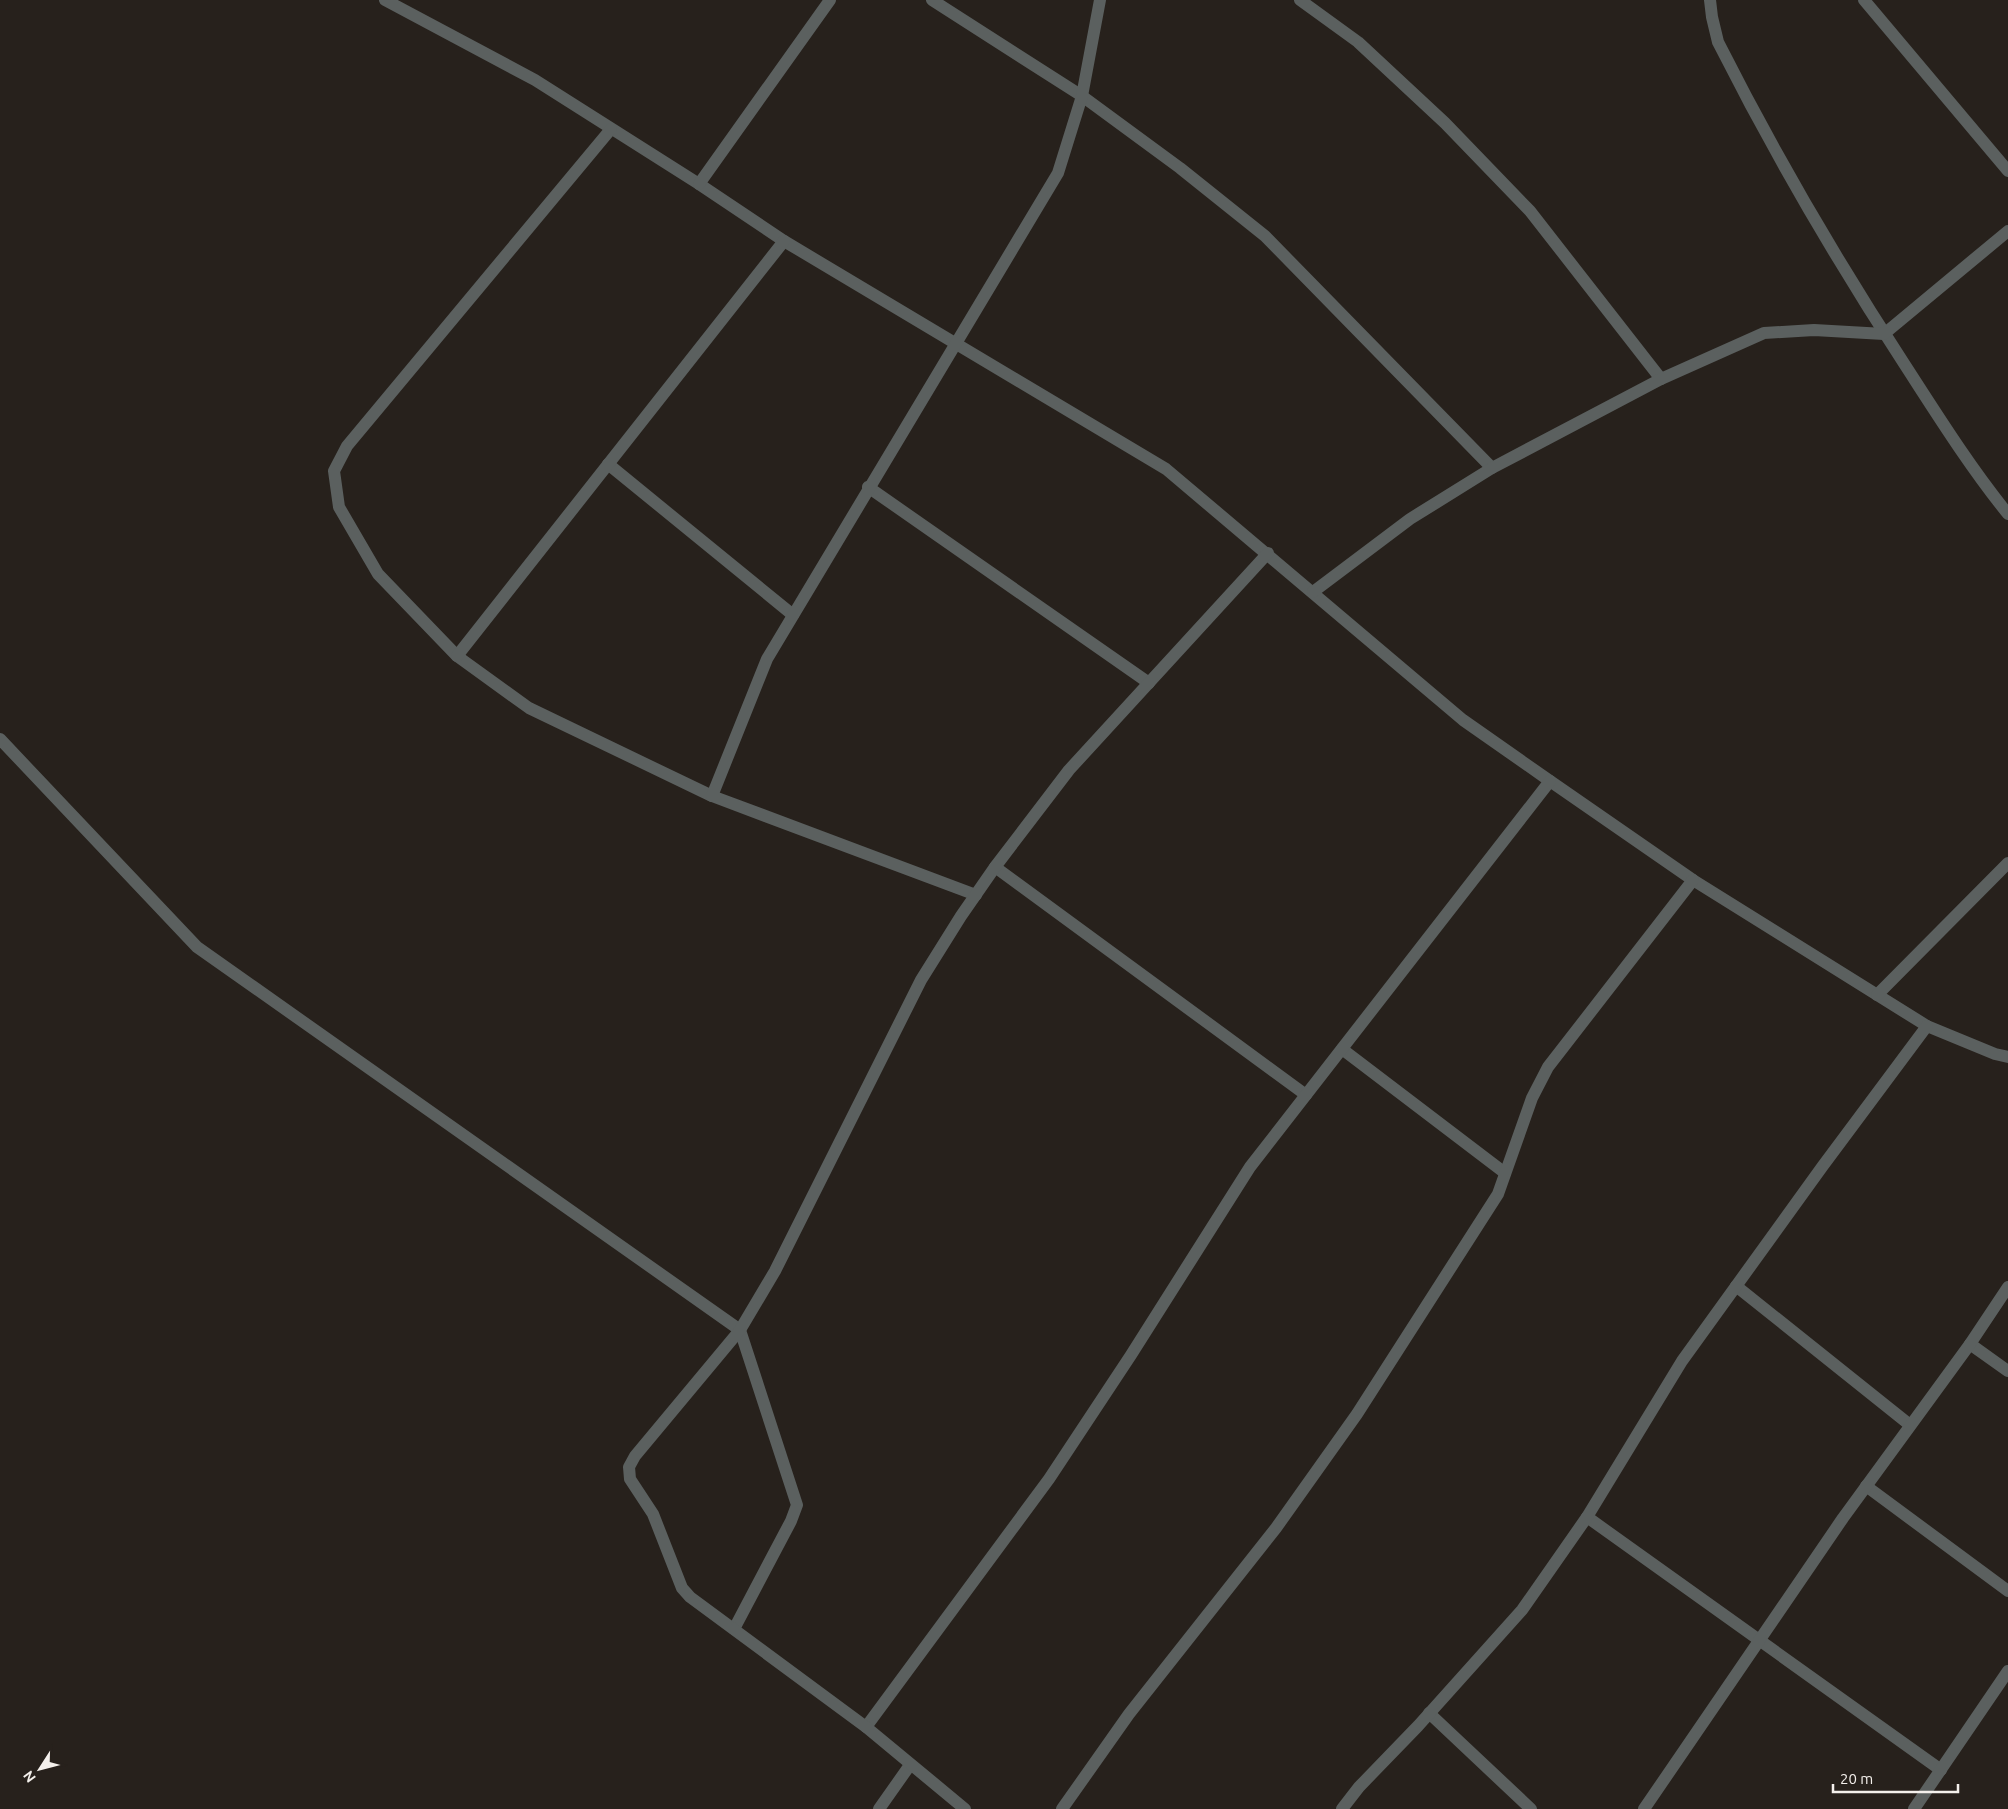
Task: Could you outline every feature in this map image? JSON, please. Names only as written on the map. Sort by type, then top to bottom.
[{"type":"street","points":[[385,0],[535,80],[699,184],[784,241],[1166,469],[1268,553],[1463,720],[1550,782],[1693,880],[1927,1026],[2008,1058]]},
{"type":"street","points":[[699,184],[830,0]]},
{"type":"street","points":[[932,0],[1082,96],[1180,168],[1265,236],[1492,468]]},
{"type":"street","points":[[712,796],[766,659],[954,343],[1058,173],[1082,96],[1100,0]]},
{"type":"street","points":[[1300,0],[1358,42],[1446,123],[1530,211],[1661,379]]},
{"type":"street","points":[[1710,0],[1718,42],[1796,189],[1884,334],[1974,472],[2008,514]]},
{"type":"street","points":[[1864,0],[2008,171]]},
{"type":"street","points":[[612,129],[347,446],[334,471],[339,507],[378,574],[457,656],[529,708],[712,796],[976,896]]},
{"type":"street","points":[[1313,592],[1410,519],[1492,468],[1661,379],[1764,334],[1814,330],[1884,334],[2008,231]]},
{"type":"street","points":[[457,656],[784,241]]},
{"type":"street","points":[[608,464],[793,614]]},
{"type":"street","points":[[868,487],[1149,683]]},
{"type":"street","points":[[965,1809],[866,1727],[690,1598],[682,1588],[653,1514],[630,1479],[629,1468],[636,1456],[740,1330],[775,1271],[922,980],[961,916],[995,867],[1069,770],[1268,553]]},
{"type":"street","points":[[0,739],[197,947],[740,1330],[797,1505],[791,1521],[734,1629]]},
{"type":"street","points":[[866,1727],[1049,1478],[1136,1347],[1250,1168],[1550,782]]},
{"type":"street","points":[[1877,995],[2008,863]]},
{"type":"street","points":[[995,867],[1306,1095]]},
{"type":"street","points":[[1062,1809],[1129,1714],[1276,1528],[1357,1414],[1498,1194],[1532,1098],[1548,1067],[1693,880]]},
{"type":"street","points":[[1342,1809],[1359,1787],[1522,1610],[1587,1517],[1682,1361],[1927,1026]]},
{"type":"street","points":[[1342,1049],[1505,1173]]},
{"type":"street","points":[[1736,1286],[1910,1426]]},
{"type":"street","points":[[1644,1809],[1866,1486],[1970,1344],[2008,1287]]},
{"type":"street","points":[[1970,1344],[2008,1371]]},
{"type":"street","points":[[1866,1486],[2008,1591]]},
{"type":"street","points":[[1587,1517],[1940,1770]]},
{"type":"street","points":[[1914,1809],[2008,1671]]},
{"type":"street","points":[[1429,1713],[1531,1809]]},
{"type":"street","points":[[880,1809],[910,1765]]}]
